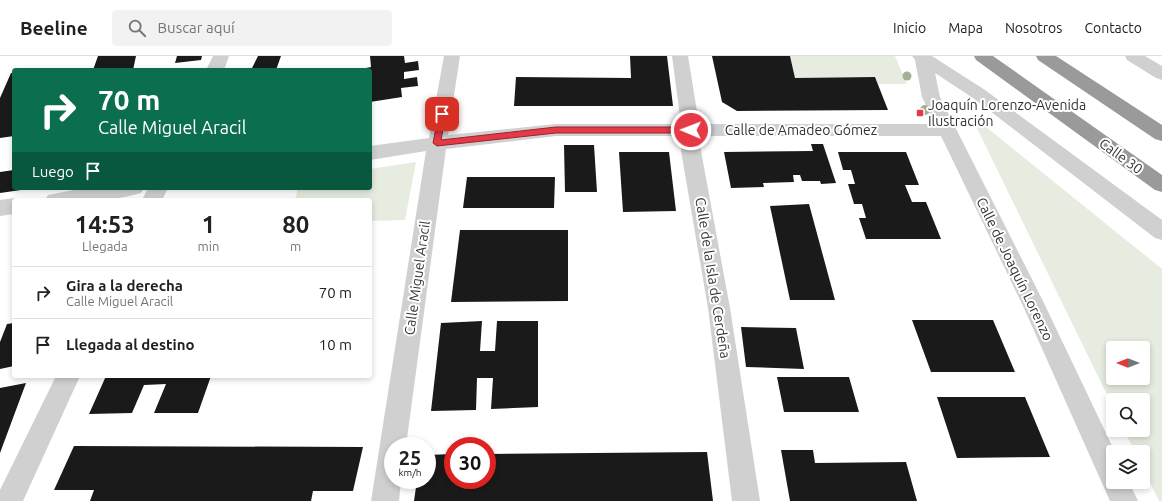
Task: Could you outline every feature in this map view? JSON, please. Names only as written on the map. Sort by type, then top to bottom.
[{"type":"highway","name":"Calle 30","points":[[982,56],[1162,185]]},
{"type":"highway","points":[[1044,56],[1162,134]]},
{"type":"street","points":[[216,68],[221,56]]},
{"type":"street","name":"Calle Miguel Aracil","points":[[385,501],[437,143],[452,56]]},
{"type":"street","name":"Calle de la Isla de Cerdeña","points":[[680,56],[691,130],[691,151],[719,308],[746,501]]},
{"type":"street","points":[[1133,56],[1162,74]]},
{"type":"street","points":[[921,57],[979,94],[1162,232]]},
{"type":"street","name":"Calle de Joaquín Lorenzo","points":[[921,57],[931,97],[946,130],[1034,306],[1106,463]]},
{"type":"street","points":[[931,97],[945,88],[951,87],[957,87],[979,94]]},
{"type":"street","name":"Calle de Amadeo Gómez","points":[[372,153],[437,143],[556,130],[946,130]]},
{"type":"street","points":[[68,198],[121,190]]},
{"type":"street","points":[[0,208],[12,206]]},
{"type":"street","points":[[9,501],[67,378]]},
{"type":"street","points":[[1118,489],[1124,501]]},
{"type":"shaded area","points":[[790,56],[895,56],[907,84],[878,84],[875,77],[795,78]]},
{"type":"shaded area","points":[[970,114],[1162,269],[1162,501],[1159,501],[1150,482],[1150,445],[1132,445],[1128,437],[1150,437],[1150,393],[1106,393]]},
{"type":"shaded area","points":[[416,162],[405,220],[372,221],[372,198],[296,198],[298,190],[372,190],[372,169]]},
{"type":"building","points":[[98,56],[136,56],[133,68],[94,68]]},
{"type":"building","points":[[177,56],[202,56],[201,60],[175,63]]},
{"type":"building","points":[[258,56],[281,56],[277,68],[252,68]]},
{"type":"building","points":[[370,56],[404,56],[405,63],[418,61],[419,70],[404,72],[404,79],[417,77],[418,86],[401,88],[402,97],[372,102],[372,68],[366,68],[371,67]]},
{"type":"building","points":[[630,56],[667,56],[673,106],[514,106],[516,77],[631,78]]},
{"type":"building","points":[[712,56],[790,56],[795,78],[875,77],[888,110],[737,111],[722,102]]},
{"type":"building","points":[[12,73],[12,136],[0,138],[0,98]]},
{"type":"building","points":[[811,144],[823,144],[836,183],[821,184],[820,181],[802,181],[800,175],[793,175],[794,182],[763,183],[764,187],[731,188],[724,152],[813,151]]},
{"type":"building","points":[[564,145],[594,145],[597,192],[565,192]]},
{"type":"building","points":[[619,152],[669,152],[676,211],[623,212]]},
{"type":"building","points":[[838,152],[906,152],[919,185],[905,185],[912,202],[926,202],[941,239],[866,239],[859,218],[866,218],[862,204],[854,204],[848,184],[855,184],[851,170],[843,170]]},
{"type":"building","points":[[12,170],[12,190],[21,190],[0,193],[0,172]]},
{"type":"building","points":[[467,177],[555,177],[554,208],[463,208]]},
{"type":"building","points":[[809,204],[835,300],[790,300],[770,206]]},
{"type":"building","points":[[460,230],[568,230],[568,301],[451,302]]},
{"type":"building","points":[[912,320],[993,320],[1015,372],[931,372]]},
{"type":"building","points":[[482,321],[480,351],[495,351],[497,321],[538,321],[538,407],[491,409],[493,378],[477,378],[476,410],[431,411],[441,323]]},
{"type":"building","points":[[12,323],[12,366],[0,369],[0,342],[7,324]]},
{"type":"building","points":[[741,327],[796,328],[804,369],[746,367]]},
{"type":"building","points":[[777,377],[849,377],[859,412],[784,412]]},
{"type":"building","points":[[105,378],[210,378],[198,413],[154,413],[166,384],[144,385],[132,413],[89,414]]},
{"type":"building","points":[[26,383],[0,453],[0,388]]},
{"type":"building","points":[[937,397],[1025,397],[1050,457],[957,458]]},
{"type":"building","points":[[74,446],[363,447],[353,491],[313,491],[311,501],[90,501],[94,490],[54,490]]},
{"type":"building","points":[[781,450],[813,450],[815,463],[906,462],[917,501],[790,501]]},
{"type":"building","points":[[707,452],[713,501],[414,501],[416,489],[436,489],[436,455],[444,454],[444,489],[496,489],[496,454]]},
{"type":"place","name":"Joaquín Lorenzo-Avenida Ilustración","points":[[920,113]]},
{"type":"route","points":[[442,114],[437,143],[556,130],[691,130]]}]
